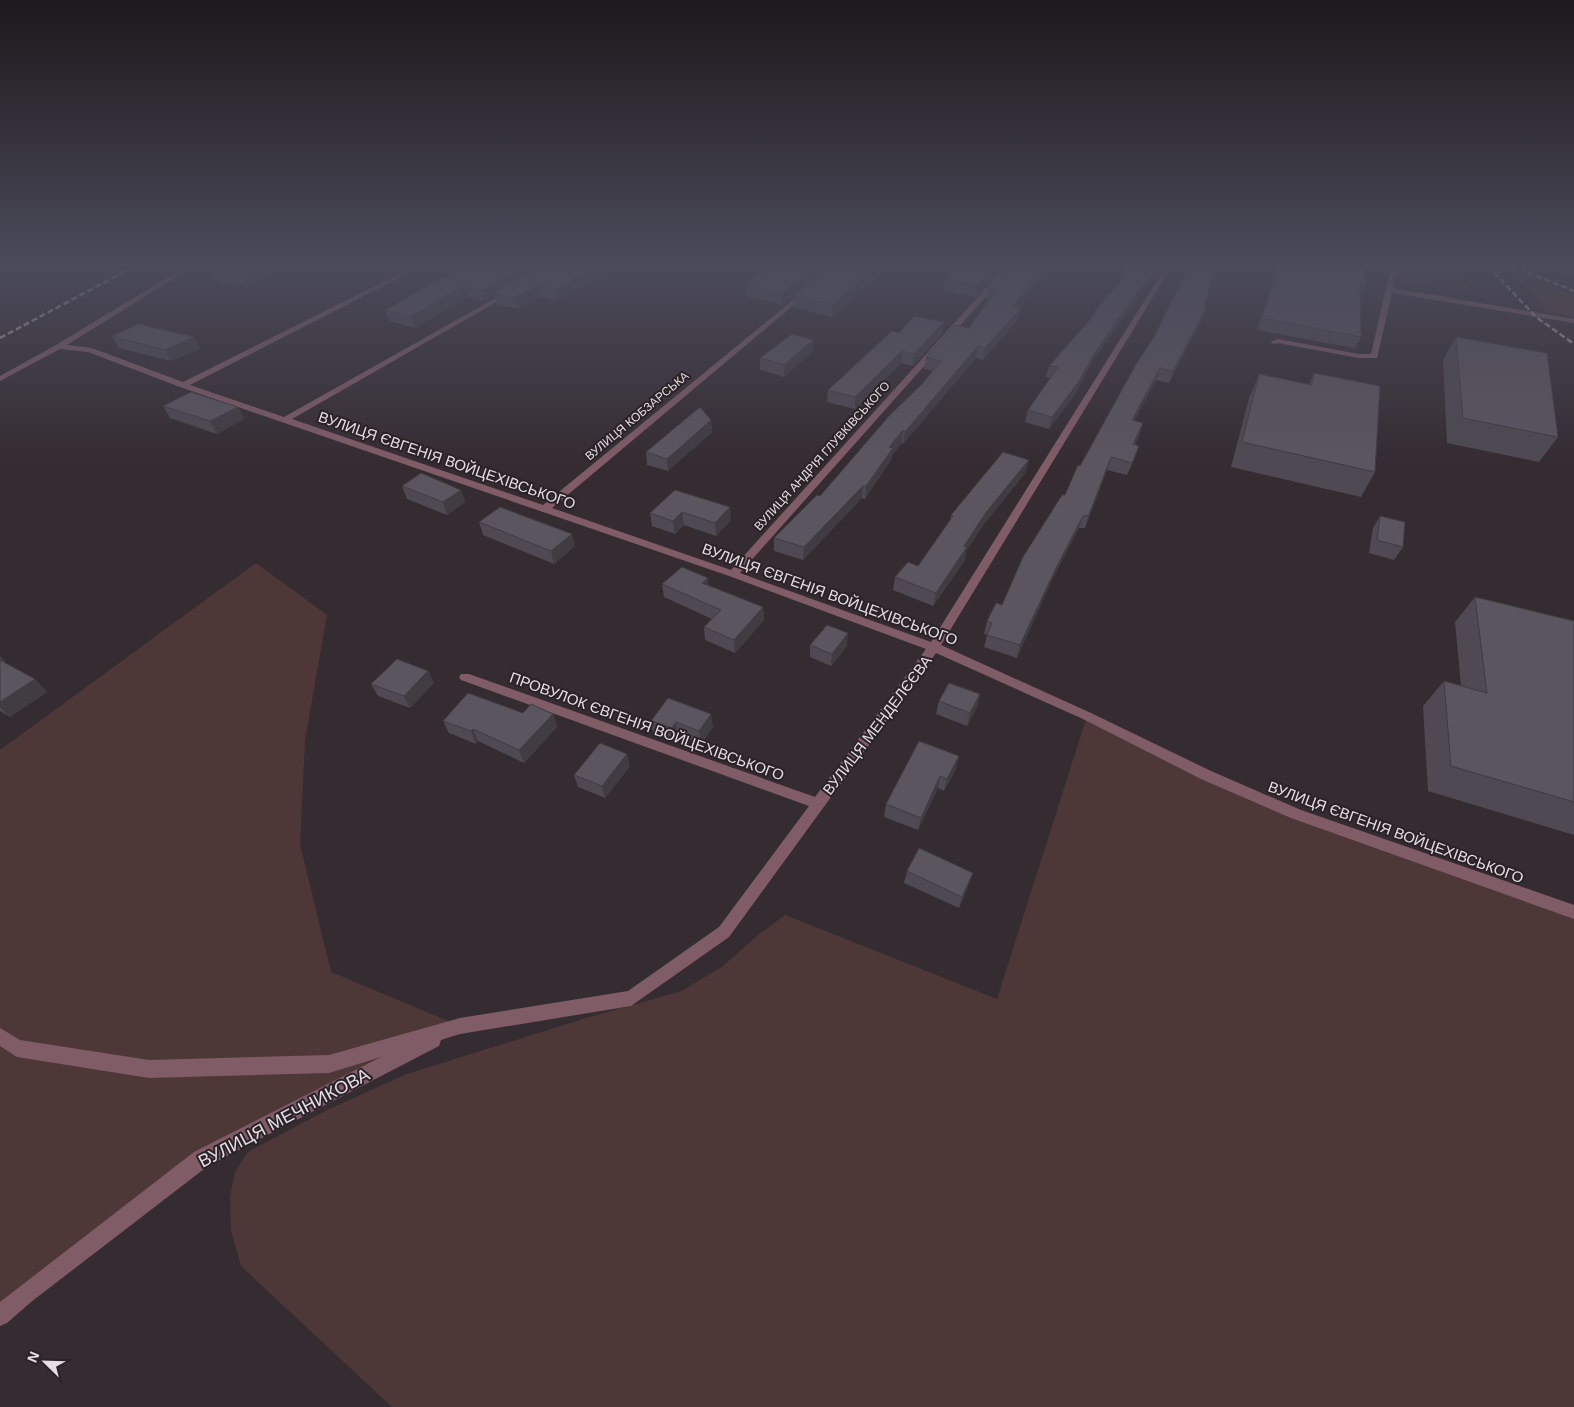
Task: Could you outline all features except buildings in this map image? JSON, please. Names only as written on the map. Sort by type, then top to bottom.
[{"type":"street","points":[[0,379],[83,332]]},
{"type":"street","points":[[183,385],[289,332]]},
{"type":"street","points":[[284,420],[440,332]]},
{"type":"street","name":"ВУЛИЦЯ КОБЗАРСЬКА","points":[[545,509],[757,332]]},
{"type":"street","name":"ВУЛИЦЯ АНДРІЯ ГЛУВКІВСЬКОГО","points":[[733,574],[951,332]]},
{"type":"street","name":"ВУЛИЦЯ МЕНДЕЛЄЄВА","points":[[460,1026],[631,998],[724,932],[934,647],[1129,332]]},
{"type":"street","points":[[1274,342],[1278,341],[1359,356],[1374,356],[1379,332]]},
{"type":"street","name":"ВУЛИЦЯ ЄВГЕНІЯ ВОЙЦЕХІВСЬКОГО","points":[[59,346],[89,350],[183,385],[733,574],[934,647],[1087,716],[1206,775],[1296,814],[1574,912]]},
{"type":"street","name":"ПРОВУЛОК ЄВГЕНІЯ ВОЙЦЕХІВСЬКОГО","points":[[465,677],[818,804]]},
{"type":"street","points":[[0,1036],[16,1048],[149,1069],[329,1064],[460,1026]]},
{"type":"street","name":"ВУЛИЦЯ МЕЧНИКОВА","points":[[0,1316],[24,1295],[201,1159],[460,1026]]},
{"type":"shaded area","points":[[256,563],[327,615],[305,740],[300,844],[331,972],[460,1026],[201,1159],[0,1316],[0,750]]},
{"type":"shaded area","points":[[1087,716],[1206,775],[1574,912],[1574,1407],[392,1407],[241,1266],[231,1230],[230,1197],[235,1172],[248,1152],[329,1109],[407,1074],[583,1019],[682,991],[723,966],[758,935],[785,915],[997,999]]},
{"type":"railway","points":[[0,338],[12,332]]},
{"type":"railway","points":[[1557,332],[1574,344]]}]
